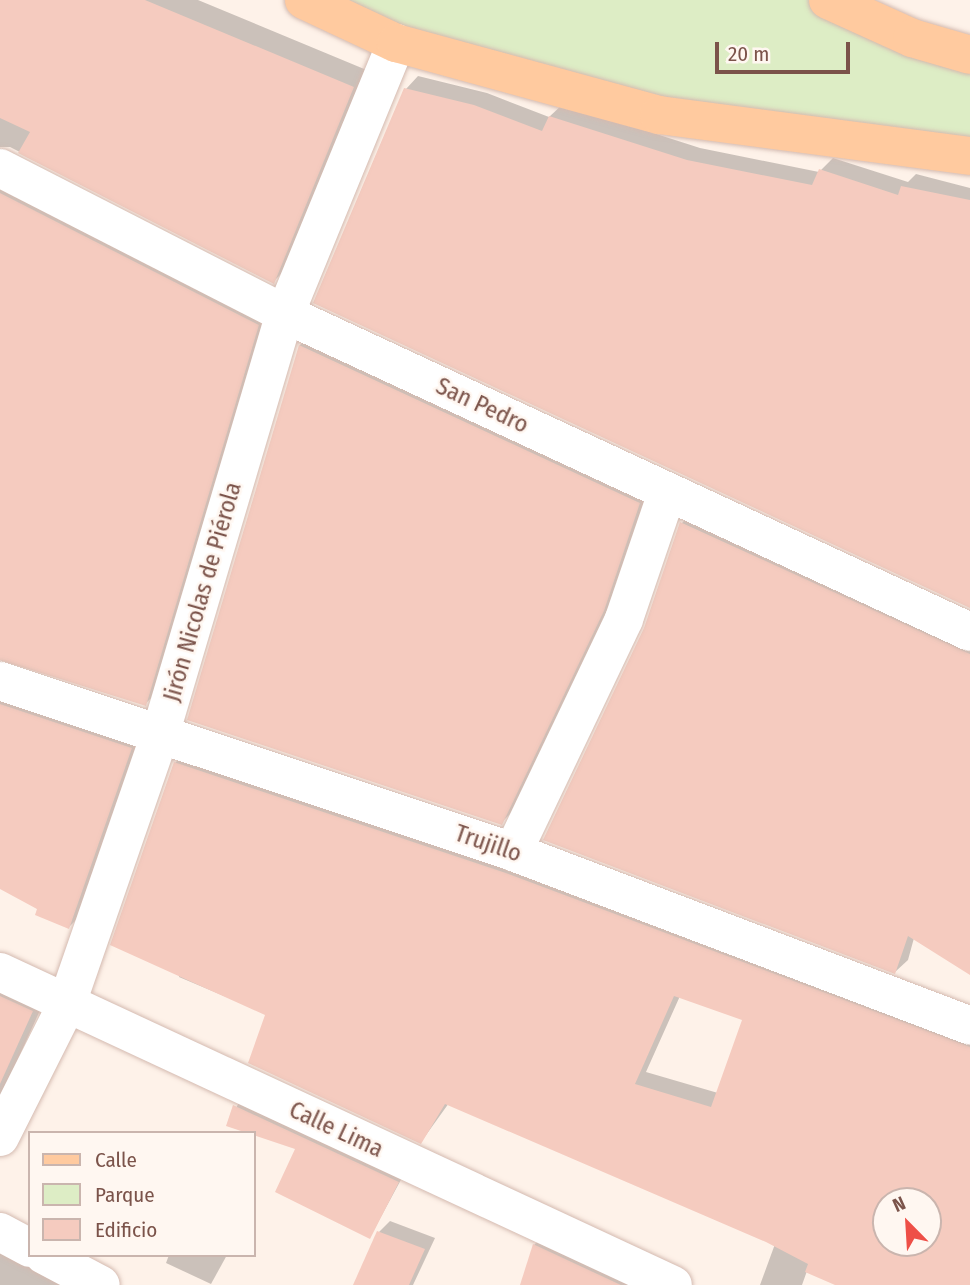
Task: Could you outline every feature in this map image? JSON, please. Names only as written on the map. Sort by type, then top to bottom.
[{"type":"main road","points":[[304,0],[397,43],[659,115],[970,156]]},
{"type":"main road","points":[[828,0],[912,38],[970,55]]},
{"type":"street","name":"Jirón Nicolas de Piérola","points":[[0,1137],[66,1006],[160,735],[285,314],[397,43]]},
{"type":"street","name":"San Pedro","points":[[0,168],[285,314],[970,632]]},
{"type":"street","points":[[513,852],[624,619],[667,493]]},
{"type":"street","name":"Trujillo","points":[[0,681],[513,852],[970,1026]]},
{"type":"street","name":"Calle Lima","points":[[0,972],[66,1006],[673,1285]]},
{"type":"street","points":[[0,1232],[28,1247]]},
{"type":"street","points":[[48,1257],[101,1285]]},
{"type":"green space","points":[[304,0],[828,0],[970,55],[970,156],[659,115]]},
{"type":"building","points":[[0,0],[145,0],[354,87],[274,284],[18,153],[30,132],[0,118]]},
{"type":"building","points":[[404,88],[474,105],[542,131],[549,116],[687,160],[812,185],[819,169],[898,195],[901,186],[970,200],[970,608],[313,303]]},
{"type":"building","points":[[0,193],[259,325],[146,706],[0,660]]},
{"type":"building","points":[[299,345],[640,503],[604,611],[502,825],[187,720]]},
{"type":"building","points":[[680,522],[970,654],[970,975],[908,936],[895,974],[543,840],[644,628]]},
{"type":"building","points":[[0,704],[132,748],[69,929],[35,915],[37,909],[0,889]]},
{"type":"building","points":[[174,762],[506,873],[970,1047],[970,1285],[835,1285],[805,1272],[808,1264],[766,1242],[445,1104],[421,1144],[248,1063],[265,1015],[110,945]],"holes":[[[674,996],[742,1020],[711,1107],[635,1084]]]},
{"type":"building","points":[[0,996],[33,1011],[0,1084]]},
{"type":"building","points":[[233,1105],[399,1182],[370,1239],[275,1192],[295,1149],[256,1136],[256,1131],[241,1131],[226,1126]]},
{"type":"building","points":[[377,1231],[425,1249],[409,1285],[353,1285]]},
{"type":"building","points":[[533,1244],[621,1285],[520,1285]]}]
